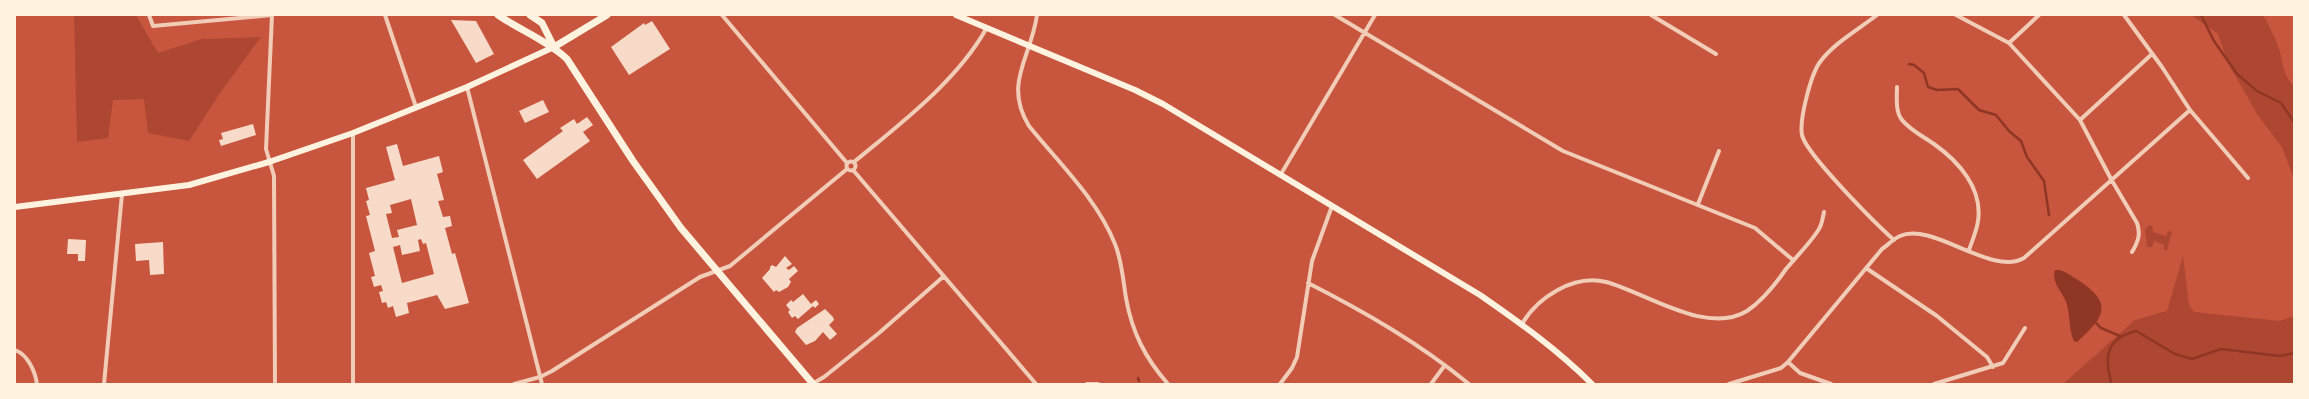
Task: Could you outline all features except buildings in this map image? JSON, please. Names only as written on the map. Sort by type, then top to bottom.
[{"type":"main road","points":[[498,15],[536,39],[554,47]]},
{"type":"main road","points":[[530,15],[542,23],[554,47],[571,64],[653,191],[716,271],[813,384]]},
{"type":"main road","points":[[15,207],[189,185],[269,162],[353,133],[467,87],[554,47],[607,15]]},
{"type":"main road","points":[[956,15],[986,29],[1146,95],[1281,174],[1480,295],[1522,324],[1559,353],[1592,384]]},
{"type":"street","points":[[149,15],[153,26],[272,15],[266,149],[274,176],[275,384]]},
{"type":"street","points":[[385,15],[416,107]]},
{"type":"street","points":[[514,384],[540,377],[700,277],[730,266],[847,169],[848,163],[722,15]]},
{"type":"street","points":[[1037,15],[1034,31],[1023,59],[1017,87],[1018,102],[1022,115],[1029,126],[1091,201],[1106,224],[1121,263],[1133,327],[1148,359],[1168,384]]},
{"type":"street","points":[[1335,15],[1563,151],[1755,228],[1793,260]]},
{"type":"street","points":[[1281,174],[1375,15]]},
{"type":"street","points":[[1651,15],[1716,54]]},
{"type":"street","points":[[1877,15],[1820,61],[1809,91],[1803,116],[1802,130],[1806,144],[1812,153],[1876,224],[1894,240]]},
{"type":"street","points":[[1956,15],[2009,43],[2080,120],[2111,180],[2140,230],[2138,242],[2132,252]]},
{"type":"street","points":[[2009,43],[2039,15]]},
{"type":"street","points":[[2124,15],[2190,110],[2248,178]]},
{"type":"street","points":[[848,163],[854,162],[948,79],[974,49],[986,29]]},
{"type":"street","points":[[2080,120],[2152,54]]},
{"type":"street","points":[[467,87],[542,384]]},
{"type":"street","points":[[1897,87],[1898,110],[1902,120],[1945,152],[1962,168],[1971,184],[1978,205],[1978,220],[1969,250]]},
{"type":"street","points":[[1729,384],[1776,370],[1788,362],[1866,268],[1900,236],[1918,235],[1969,250],[1998,262],[2016,263],[2024,258],[2190,110]]},
{"type":"street","points":[[353,133],[353,384]]},
{"type":"street","points":[[1698,204],[1719,151]]},
{"type":"street","points":[[853,170],[856,167],[854,162]]},
{"type":"street","points":[[847,169],[853,170],[1036,384]]},
{"type":"street","points":[[104,384],[122,194]]},
{"type":"street","points":[[1280,384],[1292,368],[1297,357],[1308,283],[1317,246],[1332,206]]},
{"type":"street","points":[[1522,324],[1527,315],[1544,299],[1562,287],[1586,282],[1605,282],[1698,316],[1722,318],[1746,311],[1769,293],[1793,260],[1820,228],[1824,212]]},
{"type":"street","points":[[1866,268],[1937,316],[1987,357],[1993,367]]},
{"type":"street","points":[[813,384],[824,377],[879,332],[944,276]]},
{"type":"street","points":[[1308,283],[1380,322],[1445,364],[1469,384]]},
{"type":"street","points":[[1934,384],[2003,363],[2025,328]]},
{"type":"street","points":[[15,350],[25,357],[34,370],[37,384]]},
{"type":"street","points":[[1788,362],[1800,373],[1831,384]]},
{"type":"street","points":[[1431,384],[1445,364]]},
{"type":"street","points":[[1087,384],[1098,384]]},
{"type":"shaded area","points":[[74,15],[136,15],[158,53],[202,39],[261,37],[220,93],[189,141],[148,133],[144,99],[113,100],[108,138],[77,142]]},
{"type":"shaded area","points":[[2191,15],[2263,15],[2277,42],[2286,74],[2294,86],[2294,179],[2282,147],[2257,114],[2227,61],[2218,34]]},
{"type":"shaded area","points":[[2152,225],[2153,232],[2166,236],[2168,231],[2172,232],[2167,250],[2164,250],[2164,245],[2154,241],[2152,247],[2147,247],[2145,230],[2148,226]]},
{"type":"shaded area","points":[[2183,256],[2189,305],[2194,312],[2280,321],[2294,316],[2294,384],[2063,384],[2135,320],[2167,311]]},
{"type":"shaded area","points":[[2055,270],[2064,272],[2078,280],[2097,296],[2101,303],[2102,310],[2099,317],[2087,333],[2077,342],[2074,341],[2072,336],[2068,307],[2054,279]]},
{"type":"waterway","points":[[2201,15],[2214,41],[2237,74],[2257,91],[2281,103],[2294,122]]},
{"type":"waterway","points":[[1909,64],[1914,65],[1924,73],[1928,87],[1937,90],[1958,89],[1979,110],[1996,115],[2009,131],[2021,141],[2027,157],[2044,181],[2049,215]]},
{"type":"waterway","points":[[2093,320],[2101,328],[2120,336]]},
{"type":"waterway","points":[[2111,384],[2108,368],[2108,359],[2111,347],[2118,339],[2136,331],[2175,354],[2192,359],[2221,349],[2280,356],[2294,353]]}]
